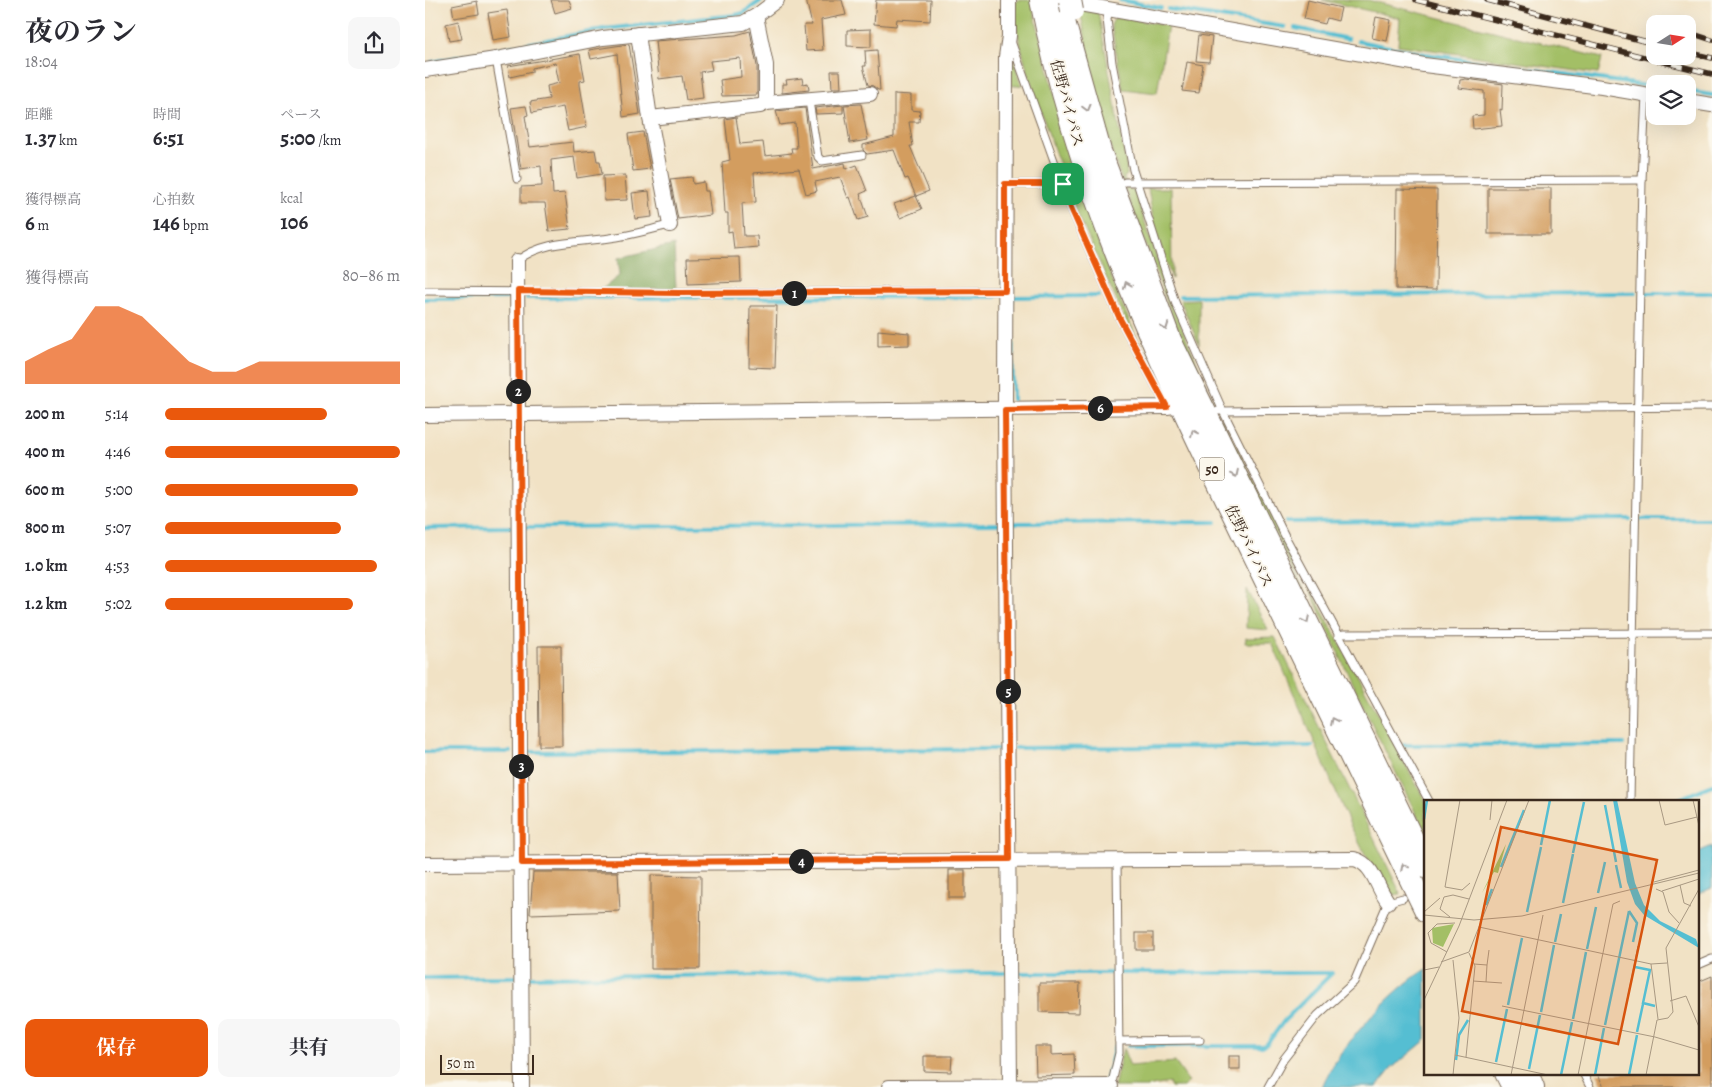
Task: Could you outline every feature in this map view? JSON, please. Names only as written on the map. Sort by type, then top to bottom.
[{"type":"highway","name":"佐野バイパス","points":[[1057,4],[1100,151],[1139,261],[1170,340],[1214,412],[1424,863]]},
{"type":"highway","name":"佐野バイパス","points":[[1057,4],[1076,140],[1096,202],[1174,406],[1424,907]]},
{"type":"highway","points":[[1506,1074],[1513,1087]]},
{"type":"highway","points":[[1527,1074],[1533,1087]]},
{"type":"street","points":[[425,70],[496,59],[603,38],[743,23],[777,0]]},
{"type":"street","points":[[1009,0],[1009,36],[1006,57],[1005,410],[1010,1086]]},
{"type":"street","points":[[1057,4],[1109,10],[1415,63],[1512,74],[1646,95]]},
{"type":"street","points":[[756,16],[766,65],[766,103]]},
{"type":"street","points":[[638,34],[650,118],[670,225]]},
{"type":"street","points":[[650,118],[760,106],[766,103],[809,101],[870,94]]},
{"type":"street","points":[[1696,102],[1712,105]]},
{"type":"street","points":[[517,261],[522,1087]]},
{"type":"street","points":[[425,415],[1005,410],[1174,406]]},
{"type":"street","points":[[425,864],[1354,858],[1365,862],[1370,868],[1381,894],[1388,902]]},
{"type":"street","points":[[889,1087],[1111,1087]]},
{"type":"lane","points":[[1109,10],[1107,19],[1112,63],[1137,183],[1175,302],[1214,412],[1428,800]]},
{"type":"lane","points":[[1009,36],[1071,208],[1120,319],[1174,406]]},
{"type":"lane","points":[[496,59],[517,179]]},
{"type":"lane","points":[[809,101],[818,157],[822,161],[862,155]]},
{"type":"lane","points":[[1630,800],[1642,180],[1648,125]]},
{"type":"lane","points":[[1125,182],[1642,180]]},
{"type":"lane","points":[[1005,184],[1074,184]]},
{"type":"lane","points":[[517,261],[537,249],[561,243],[617,237],[670,225]]},
{"type":"lane","points":[[425,291],[689,293],[1005,291]]},
{"type":"lane","points":[[1214,412],[1712,407]]},
{"type":"lane","points":[[1338,636],[1343,634],[1712,634]]},
{"type":"lane","points":[[1111,1087],[1119,1052],[1117,859]]},
{"type":"lane","points":[[1268,1087],[1283,1060],[1318,1015],[1353,982],[1388,902],[1403,898]]},
{"type":"lane","points":[[1699,965],[1712,959]]},
{"type":"lane","points":[[1119,1041],[1200,1040]]},
{"type":"lane","points":[[1584,1074],[1590,1087]]},
{"type":"green space","points":[[1017,0],[1033,0],[1098,11],[1126,163],[1127,175],[1124,177],[1125,182],[1135,192],[1172,303],[1212,400],[1210,400],[1171,313],[1115,161],[1100,107],[1080,11],[1033,8],[1082,192],[1102,253],[1115,288],[1161,390],[1124,317],[1074,206],[1071,193],[1075,187],[1073,180],[1062,169],[1056,155],[1022,51],[1015,11]]},
{"type":"green space","points":[[1322,0],[1368,0],[1602,58],[1598,74],[1398,45],[1400,18]]},
{"type":"green space","points":[[1121,17],[1168,26],[1157,93],[1123,89],[1111,25],[1114,19]]},
{"type":"green space","points":[[1011,59],[1014,60],[1022,85],[1011,86]]},
{"type":"green space","points":[[1148,188],[1171,188],[1172,279],[1155,230]]},
{"type":"green space","points":[[674,245],[676,289],[601,290],[620,275],[618,258]]},
{"type":"green space","points":[[1199,299],[1199,345],[1180,300]]},
{"type":"green space","points":[[1221,417],[1286,544],[1285,547],[1311,607],[1218,419]]},
{"type":"green space","points":[[1305,579],[1425,800],[1424,830],[1351,681]]},
{"type":"green space","points":[[1247,589],[1268,630],[1246,628]]},
{"type":"green space","points":[[1275,637],[1401,894],[1390,895],[1350,825],[1272,643],[1245,643],[1246,638]]},
{"type":"green space","points":[[1123,1048],[1130,1066],[1175,1062],[1189,1082],[1183,1087],[1171,1087],[1169,1083],[1146,1087],[1114,1087]]},
{"type":"water","points":[[1712,846],[1712,888],[1699,894],[1699,852]]},
{"type":"water","points":[[1424,970],[1424,1042],[1392,1068],[1377,1087],[1322,1087],[1340,1055],[1366,1022],[1412,979]]},
{"type":"building","points":[[551,0],[569,0],[572,8],[555,13]]},
{"type":"building","points":[[806,0],[842,0],[846,15],[821,20],[823,50],[806,51],[804,25],[812,25]]},
{"type":"building","points":[[876,0],[931,0],[930,21],[897,19],[896,26],[874,24]]},
{"type":"building","points":[[1308,0],[1341,8],[1338,21],[1327,18],[1325,24],[1304,19]]},
{"type":"building","points":[[477,1],[479,14],[454,18],[452,6]]},
{"type":"building","points":[[507,10],[511,37],[493,40],[488,13]]},
{"type":"building","points":[[1376,17],[1391,20],[1387,41],[1372,38]]},
{"type":"building","points":[[458,21],[462,39],[449,41],[446,24]]},
{"type":"building","points":[[871,29],[871,47],[847,46],[847,30]]},
{"type":"building","points":[[750,31],[757,66],[757,95],[722,96],[720,80],[741,77],[740,58],[710,61],[712,70],[700,72],[703,98],[686,100],[682,76],[659,79],[655,41],[736,35]]},
{"type":"building","points":[[1199,35],[1212,37],[1209,62],[1196,61]]},
{"type":"building","points":[[629,44],[640,114],[623,117],[617,54],[591,59],[589,50]]},
{"type":"building","points":[[877,50],[880,90],[868,85],[863,66],[866,66],[865,51]]},
{"type":"building","points":[[580,54],[585,80],[580,81],[580,85],[587,127],[568,131],[563,107],[532,113],[530,102],[549,99],[547,86],[559,83],[555,63],[532,68],[532,72],[510,77],[508,66]]},
{"type":"building","points":[[1187,62],[1203,65],[1199,93],[1182,91]]},
{"type":"building","points":[[831,71],[840,71],[841,88],[832,88]]},
{"type":"building","points":[[802,78],[803,84],[808,83],[809,90],[782,93],[782,84],[787,84],[786,80]]},
{"type":"building","points":[[1466,79],[1503,84],[1502,110],[1500,109],[1502,126],[1473,129],[1472,116],[1484,115],[1484,91],[1459,88],[1460,80]]},
{"type":"building","points":[[894,94],[911,95],[911,110],[920,111],[919,122],[909,122],[913,146],[910,146],[929,191],[916,196],[908,178],[905,179],[894,150],[867,154],[863,150],[863,145],[894,137]]},
{"type":"building","points":[[861,104],[868,140],[850,143],[844,105]]},
{"type":"building","points":[[843,105],[843,113],[816,114],[815,108]]},
{"type":"building","points":[[526,106],[528,115],[525,116],[530,147],[573,142],[574,152],[595,150],[597,161],[600,161],[602,174],[577,178],[574,157],[551,160],[553,194],[565,193],[570,229],[549,231],[545,203],[521,203],[521,187],[542,186],[541,166],[521,169],[511,108]]},
{"type":"building","points":[[805,108],[813,169],[845,163],[846,169],[857,165],[867,191],[860,194],[868,217],[858,220],[850,197],[848,198],[840,177],[815,182],[817,191],[806,194],[799,169],[754,173],[756,202],[742,203],[744,236],[757,236],[758,247],[734,249],[732,231],[728,232],[728,213],[725,213],[722,162],[730,160],[725,119],[736,117],[740,144],[763,142],[765,156],[792,153],[791,148],[797,148],[795,123],[780,125],[776,111]]},
{"type":"building","points":[[643,132],[650,169],[633,171],[628,134]]},
{"type":"building","points":[[625,175],[627,200],[604,201],[603,176]]},
{"type":"building","points":[[692,177],[693,184],[704,182],[705,191],[708,191],[711,215],[678,219],[670,179]]},
{"type":"building","points":[[1488,188],[1551,188],[1551,234],[1488,234]]},
{"type":"building","points":[[1397,189],[1437,190],[1436,290],[1396,289]]},
{"type":"building","points":[[649,191],[652,217],[635,219],[632,193]]},
{"type":"building","points":[[916,196],[922,209],[900,218],[894,204]]},
{"type":"building","points":[[740,257],[741,282],[688,284],[687,258]]},
{"type":"building","points":[[750,306],[777,306],[775,368],[749,367]]},
{"type":"building","points":[[878,330],[909,333],[909,345],[878,346]]},
{"type":"building","points":[[538,646],[561,646],[562,746],[539,746]]},
{"type":"building","points":[[949,870],[965,870],[965,898],[949,898]]},
{"type":"building","points":[[533,872],[618,872],[620,911],[530,914]]},
{"type":"building","points":[[651,875],[701,876],[700,969],[651,969]]},
{"type":"building","points":[[1136,933],[1153,933],[1153,950],[1136,950]]},
{"type":"building","points":[[1712,976],[1712,1085],[1708,1087],[1604,1087],[1598,1074],[1699,1074],[1699,982]]},
{"type":"building","points":[[1039,983],[1080,983],[1079,1013],[1039,1012]]},
{"type":"building","points":[[1035,1046],[1051,1046],[1051,1055],[1074,1054],[1075,1075],[1036,1076]]},
{"type":"building","points":[[924,1056],[952,1056],[951,1072],[924,1071]]},
{"type":"building","points":[[1229,1056],[1240,1056],[1240,1069],[1229,1069]]},
{"type":"waterway","points":[[432,62],[604,29],[735,15],[743,13],[762,0]]},
{"type":"waterway","points":[[1120,0],[1161,8]]},
{"type":"waterway","points":[[1168,9],[1285,27]]},
{"type":"waterway","points":[[1295,28],[1348,39]]},
{"type":"waterway","points":[[1358,41],[1425,54],[1646,86]]},
{"type":"waterway","points":[[1696,92],[1712,95]]},
{"type":"waterway","points":[[1180,296],[1635,293]]},
{"type":"waterway","points":[[1647,293],[1712,293]]},
{"type":"waterway","points":[[1012,301],[1012,297],[1099,296]]},
{"type":"waterway","points":[[527,298],[996,297]]},
{"type":"waterway","points":[[425,299],[508,298]]},
{"type":"waterway","points":[[1012,328],[1013,400]]},
{"type":"waterway","points":[[1286,522],[1630,519]]},
{"type":"waterway","points":[[1642,519],[1712,519]]},
{"type":"waterway","points":[[1013,523],[1216,522]]},
{"type":"waterway","points":[[524,527],[1000,524]]},
{"type":"waterway","points":[[425,528],[512,527]]},
{"type":"waterway","points":[[1404,745],[1623,744]]},
{"type":"waterway","points":[[1015,748],[1312,746]]},
{"type":"waterway","points":[[527,752],[999,749]]},
{"type":"waterway","points":[[425,752],[511,752]]},
{"type":"waterway","points":[[1676,800],[1712,785]]},
{"type":"waterway","points":[[526,977],[1005,973]]},
{"type":"waterway","points":[[1012,973],[1332,973]]},
{"type":"waterway","points":[[1128,1046],[1263,1046],[1267,1044],[1284,1021],[1332,973]]},
{"type":"waterway","points":[[425,978],[516,977]]},
{"type":"waterway","points":[[1106,1083],[1115,1046]]},
{"type":"railway","points":[[1416,0],[1712,74]]},
{"type":"railway","points":[[1487,0],[1646,42]]},
{"type":"railway","points":[[1696,35],[1712,40]]},
{"type":"railway","points":[[1696,54],[1712,58]]},
{"type":"route","points":[[1005,184],[1063,184],[1071,208],[1112,297],[1120,319],[1167,407],[1005,410],[1009,859],[522,863],[518,291],[679,293],[1005,291],[1005,184]]}]
